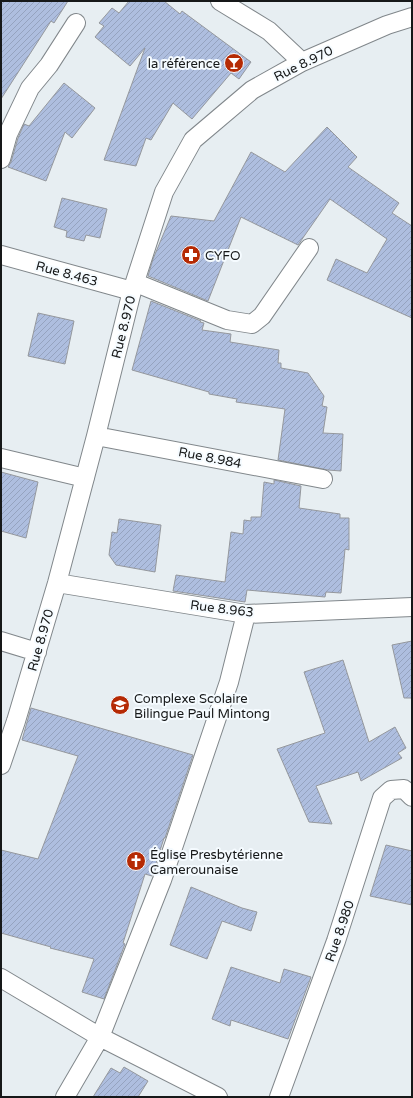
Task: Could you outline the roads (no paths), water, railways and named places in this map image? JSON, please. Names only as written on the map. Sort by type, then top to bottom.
[{"type":"street","points":[[220,1],[269,31],[302,62]]},
{"type":"street","name":"Rue 8.970","points":[[1,765],[16,721],[57,584],[134,287],[164,192],[193,140],[252,90],[302,62],[412,17]]},
{"type":"street","points":[[1,159],[8,134],[30,88],[50,65],[76,23]]},
{"type":"street","name":"Rue 8.463","points":[[1,255],[134,287],[227,320],[252,324],[262,316],[309,248]]},
{"type":"street","name":"Rue 8.984","points":[[96,436],[323,479]]},
{"type":"street","points":[[1,458],[85,478]]},
{"type":"street","name":"Rue 8.963","points":[[57,584],[246,614],[412,607]]},
{"type":"street","points":[[65,1097],[100,1038],[162,880],[229,682],[246,614]]},
{"type":"street","points":[[1,640],[37,652]]},
{"type":"street","name":"Rue 8.980","points":[[279,1097],[336,941],[382,798],[391,790],[404,789],[412,797]]},
{"type":"street","points":[[1,978],[100,1038],[218,1097]]},
{"type":"place","name":"la référence","points":[[234,63]]},
{"type":"place","name":"CYFO","points":[[191,255]]},
{"type":"place","name":"Complexe Scolaire Bilingue Paul Mintong","points":[[120,705]]},
{"type":"place","name":"Église Presbytérienne Camerounaise","points":[[136,861]]}]
